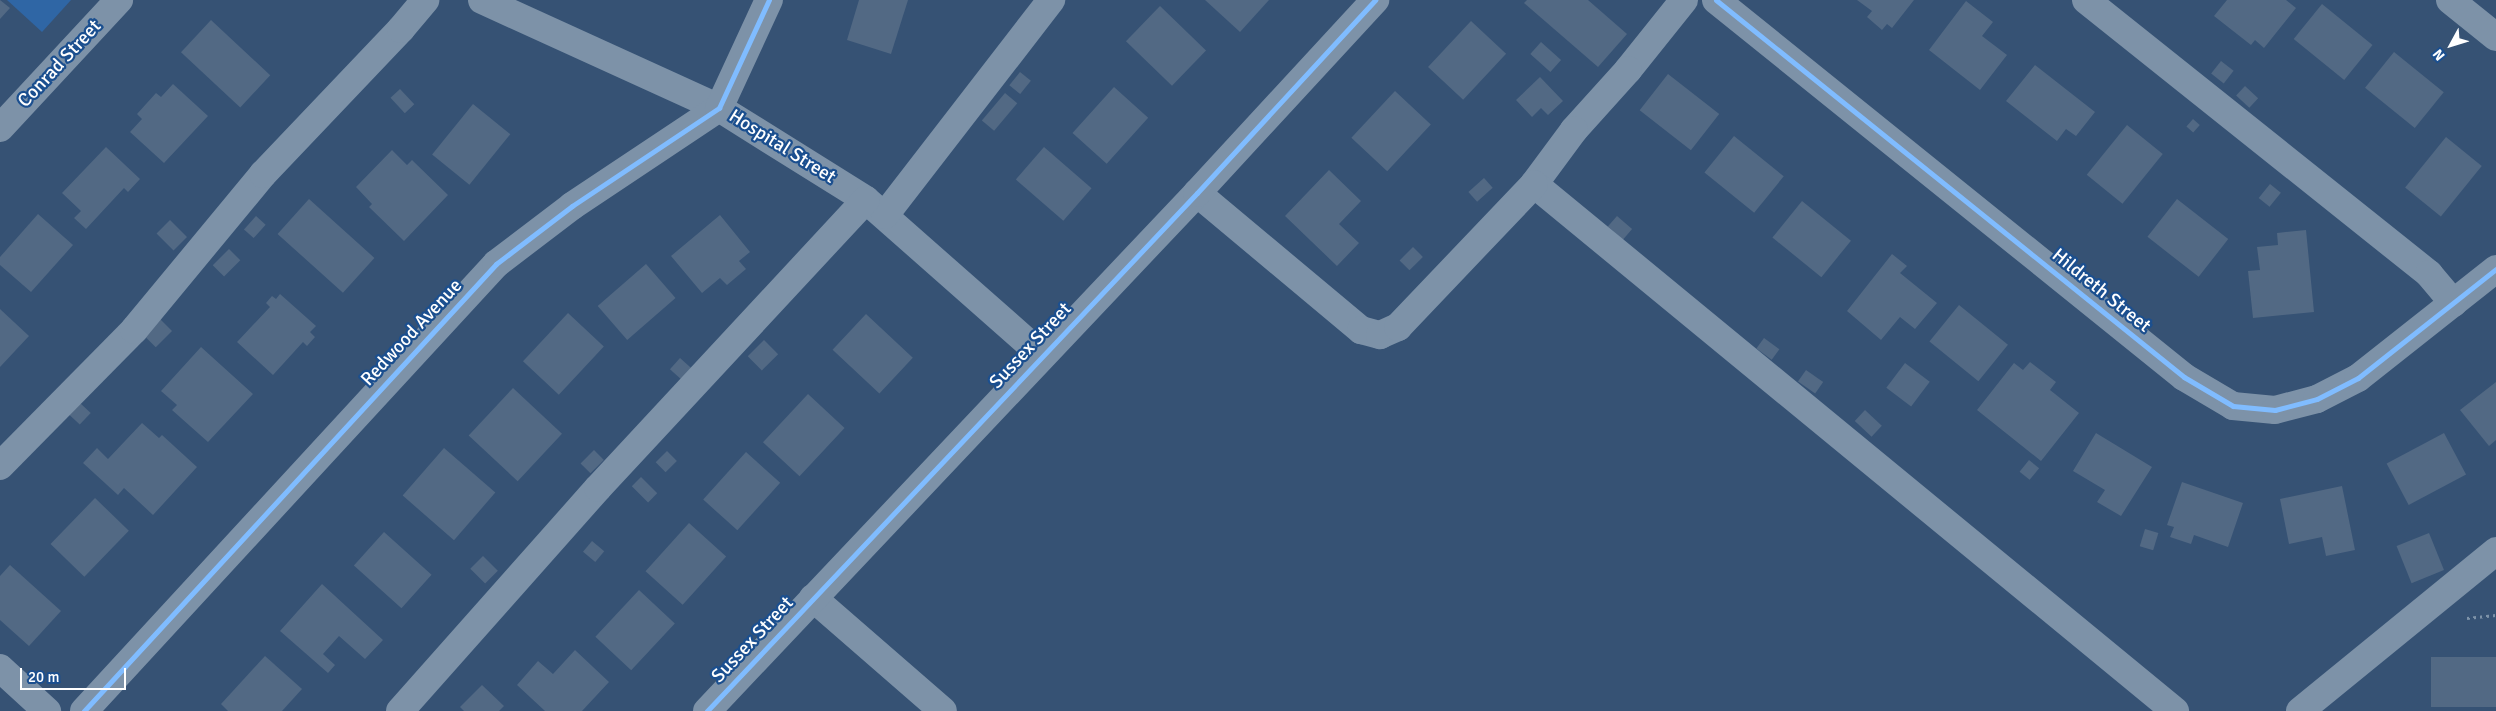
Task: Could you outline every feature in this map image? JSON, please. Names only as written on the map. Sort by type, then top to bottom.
[{"type":"street","name":"Conrad Street","points":[[0,128],[119,0]]},
{"type":"street","points":[[0,466],[134,330],[263,174],[401,29],[425,0]]},
{"type":"street","points":[[719,108],[769,0]]},
{"type":"street","points":[[400,711],[598,488],[876,208],[1051,0]]},
{"type":"street","name":"Sussex Street","points":[[707,711],[1197,193],[1375,0]]},
{"type":"street","points":[[1197,193],[1361,330],[1380,335],[1398,326],[1534,184],[1574,130],[1628,70],[1684,0]]},
{"type":"street","name":"Hildreth Street","points":[[1716,0],[2184,377],[2233,406],[2275,410],[2316,399],[2358,378],[2496,268]]},
{"type":"street","points":[[2086,0],[2429,274],[2453,303]]},
{"type":"street","points":[[2450,0],[2496,37]]},
{"type":"street","name":"Hospital Street","points":[[495,3],[719,108],[876,208],[1042,356]]},
{"type":"street","name":"Redwood Avenue","points":[[84,711],[496,264],[572,206],[719,108]]},
{"type":"street","points":[[1534,184],[2175,711]]},
{"type":"street","points":[[2300,711],[2496,551]]},
{"type":"street","points":[[813,598],[943,711]]},
{"type":"street","points":[[0,668],[46,711]]},
{"type":"path","points":[[2461,619],[2496,615]]},
{"type":"shaded area","points":[[7,0],[71,0],[42,32]]},
{"type":"building","points":[[0,0],[10,8],[0,19]]},
{"type":"building","points":[[859,0],[908,0],[891,54],[847,40]]},
{"type":"building","points":[[1205,0],[1269,0],[1240,32]]},
{"type":"building","points":[[1527,0],[1588,0],[1627,34],[1598,67],[1524,3]]},
{"type":"building","points":[[1857,0],[1914,0],[1892,28],[1887,24],[1882,30],[1867,17],[1872,11]]},
{"type":"building","points":[[2227,0],[2286,0],[2296,8],[2264,48],[2255,40],[2251,45],[2214,16]]},
{"type":"building","points":[[1966,1],[1993,22],[1982,36],[2007,55],[1980,90],[1929,50]]},
{"type":"building","points":[[2322,4],[2373,45],[2344,80],[2294,39]]},
{"type":"building","points":[[1160,6],[1206,50],[1172,86],[1126,41]]},
{"type":"building","points":[[211,20],[270,75],[240,107],[181,52]]},
{"type":"building","points":[[1471,21],[1506,54],[1463,100],[1428,67]]},
{"type":"building","points":[[1541,42],[1561,60],[1550,72],[1530,54]]},
{"type":"building","points":[[2394,52],[2444,92],[2415,128],[2365,88]]},
{"type":"building","points":[[2221,61],[2234,71],[2224,83],[2211,74]]},
{"type":"building","points":[[2035,65],[2095,112],[2076,136],[2066,129],[2057,141],[2006,101]]},
{"type":"building","points":[[1020,72],[1031,81],[1020,94],[1009,85]]},
{"type":"building","points":[[1668,74],[1719,114],[1691,150],[1640,110]]},
{"type":"building","points":[[1540,77],[1563,101],[1548,115],[1541,108],[1532,117],[1516,100]]},
{"type":"building","points":[[173,84],[208,116],[164,163],[130,132],[142,119],[137,114],[156,93],[161,97]]},
{"type":"building","points":[[2245,86],[2258,98],[2249,108],[2236,96]]},
{"type":"building","points":[[1114,87],[1148,118],[1107,164],[1073,133]]},
{"type":"building","points":[[400,89],[414,104],[405,113],[390,98]]},
{"type":"building","points":[[1395,91],[1431,124],[1387,171],[1351,138]]},
{"type":"building","points":[[1005,93],[1017,103],[994,131],[982,121]]},
{"type":"building","points":[[473,104],[510,134],[469,185],[432,155]]},
{"type":"building","points":[[2193,119],[2200,125],[2193,132],[2186,127]]},
{"type":"building","points":[[2127,125],[2163,154],[2122,204],[2087,175]]},
{"type":"building","points":[[1734,136],[1784,176],[1754,213],[1704,173]]},
{"type":"building","points":[[2446,137],[2482,166],[2441,216],[2405,188]]},
{"type":"building","points":[[106,147],[140,179],[128,192],[124,188],[86,229],[74,218],[81,211],[62,193]]},
{"type":"building","points":[[1044,147],[1092,188],[1063,221],[1016,179]]},
{"type":"building","points":[[392,150],[407,165],[412,160],[448,195],[404,241],[369,207],[372,204],[356,187]]},
{"type":"building","points":[[1329,170],[1361,201],[1339,224],[1359,243],[1337,266],[1285,216]]},
{"type":"building","points":[[1484,178],[1493,188],[1477,202],[1468,192]]},
{"type":"building","points":[[2270,184],[2281,193],[2270,207],[2259,198]]},
{"type":"building","points":[[309,199],[374,258],[343,293],[278,234]]},
{"type":"building","points":[[2177,199],[2228,239],[2199,277],[2147,237]]},
{"type":"building","points":[[1802,201],[1851,241],[1821,277],[1772,238]]},
{"type":"building","points":[[38,214],[73,245],[31,292],[0,265],[0,257]]},
{"type":"building","points":[[720,215],[750,252],[739,261],[746,269],[727,285],[720,278],[702,293],[671,256]]},
{"type":"building","points":[[256,216],[266,225],[254,238],[244,229]]},
{"type":"building","points":[[1617,216],[1632,229],[1623,240],[1608,227]]},
{"type":"building","points":[[170,220],[187,237],[174,250],[157,233]]},
{"type":"building","points":[[2306,230],[2314,312],[2253,318],[2248,271],[2260,270],[2257,247],[2278,245],[2277,233]]},
{"type":"building","points":[[1413,247],[1423,257],[1409,270],[1400,260]]},
{"type":"building","points":[[229,249],[240,260],[224,277],[213,265]]},
{"type":"building","points":[[1892,254],[1907,266],[1900,273],[1937,303],[1915,329],[1900,317],[1881,340],[1847,311]]},
{"type":"building","points":[[646,264],[676,298],[627,340],[598,306]]},
{"type":"building","points":[[280,294],[316,326],[310,332],[315,337],[307,346],[303,342],[273,375],[237,342],[270,307],[266,303],[272,296],[276,299]]},
{"type":"building","points":[[1959,305],[2008,345],[1978,381],[1929,342]]},
{"type":"building","points":[[0,309],[29,336],[0,367]]},
{"type":"building","points":[[568,313],[604,346],[559,395],[523,361]]},
{"type":"building","points":[[866,314],[913,358],[879,393],[833,350]]},
{"type":"building","points":[[160,319],[172,331],[156,347],[144,335]]},
{"type":"building","points":[[1764,338],[1779,349],[1772,360],[1756,349]]},
{"type":"building","points":[[764,340],[778,354],[762,370],[748,356]]},
{"type":"building","points":[[201,347],[253,394],[208,442],[172,410],[177,405],[161,391]]},
{"type":"building","points":[[680,358],[691,368],[681,379],[670,369]]},
{"type":"building","points":[[2030,362],[2056,382],[2050,390],[2079,413],[2041,461],[1977,410],[2014,363],[2023,370]]},
{"type":"building","points":[[1905,363],[1930,382],[1911,406],[1886,388]]},
{"type":"building","points":[[1806,370],[1823,382],[1815,394],[1798,381]]},
{"type":"building","points":[[2496,382],[2496,440],[2489,446],[2460,410]]},
{"type":"building","points":[[513,388],[562,434],[518,481],[469,436]]},
{"type":"building","points":[[808,394],[845,428],[800,476],[763,442]]},
{"type":"building","points":[[79,402],[91,413],[80,425],[68,414]]},
{"type":"building","points":[[1865,410],[1882,426],[1872,437],[1855,421]]},
{"type":"building","points":[[142,423],[159,438],[162,435],[197,467],[153,515],[124,488],[118,495],[83,463],[97,448],[108,459]]},
{"type":"building","points":[[2096,433],[2152,467],[2121,516],[2097,502],[2105,490],[2073,471]]},
{"type":"building","points":[[2444,433],[2466,474],[2409,505],[2387,464]]},
{"type":"building","points":[[444,448],[495,493],[454,540],[403,496]]},
{"type":"building","points":[[594,450],[604,460],[590,473],[581,463]]},
{"type":"building","points":[[667,451],[677,461],[666,472],[656,462]]},
{"type":"building","points":[[746,452],[780,483],[737,530],[703,500]]},
{"type":"building","points":[[2029,460],[2039,468],[2030,480],[2020,472]]},
{"type":"building","points":[[641,477],[657,493],[648,502],[632,486]]},
{"type":"building","points":[[2182,482],[2243,503],[2228,547],[2194,535],[2191,544],[2170,537],[2174,527],[2167,525]]},
{"type":"building","points":[[2342,486],[2355,550],[2326,556],[2322,537],[2289,544],[2280,499]]},
{"type":"building","points":[[95,498],[129,531],[84,577],[51,544]]},
{"type":"building","points":[[689,523],[726,556],[683,605],[646,571]]},
{"type":"building","points":[[2145,529],[2158,533],[2153,550],[2140,546]]},
{"type":"building","points":[[384,532],[432,575],[401,608],[354,565]]},
{"type":"building","points":[[2429,533],[2444,570],[2412,583],[2397,546]]},
{"type":"building","points":[[592,541],[604,551],[595,562],[583,552]]},
{"type":"building","points":[[483,556],[498,571],[485,584],[470,569]]},
{"type":"building","points":[[10,565],[61,611],[29,646],[0,620],[0,576]]},
{"type":"building","points":[[322,584],[383,640],[365,659],[339,636],[323,654],[335,665],[328,673],[280,631]]},
{"type":"building","points":[[639,590],[675,623],[631,670],[595,637]]},
{"type":"building","points":[[575,650],[609,682],[582,711],[545,711],[517,685],[538,661],[553,674]]},
{"type":"building","points":[[265,656],[302,689],[282,711],[228,711],[221,704]]},
{"type":"building","points":[[2431,657],[2496,657],[2496,707],[2431,707]]},
{"type":"building","points":[[482,685],[504,706],[499,711],[464,711],[460,707]]},
{"type":"cycle path","points":[[84,711],[496,264],[572,206],[719,108],[769,0]]},
{"type":"cycle path","points":[[707,711],[1197,193],[1375,0]]},
{"type":"cycle path","points":[[1716,0],[2184,377],[2233,406],[2275,410],[2317,399],[2358,378],[2496,269]]}]
